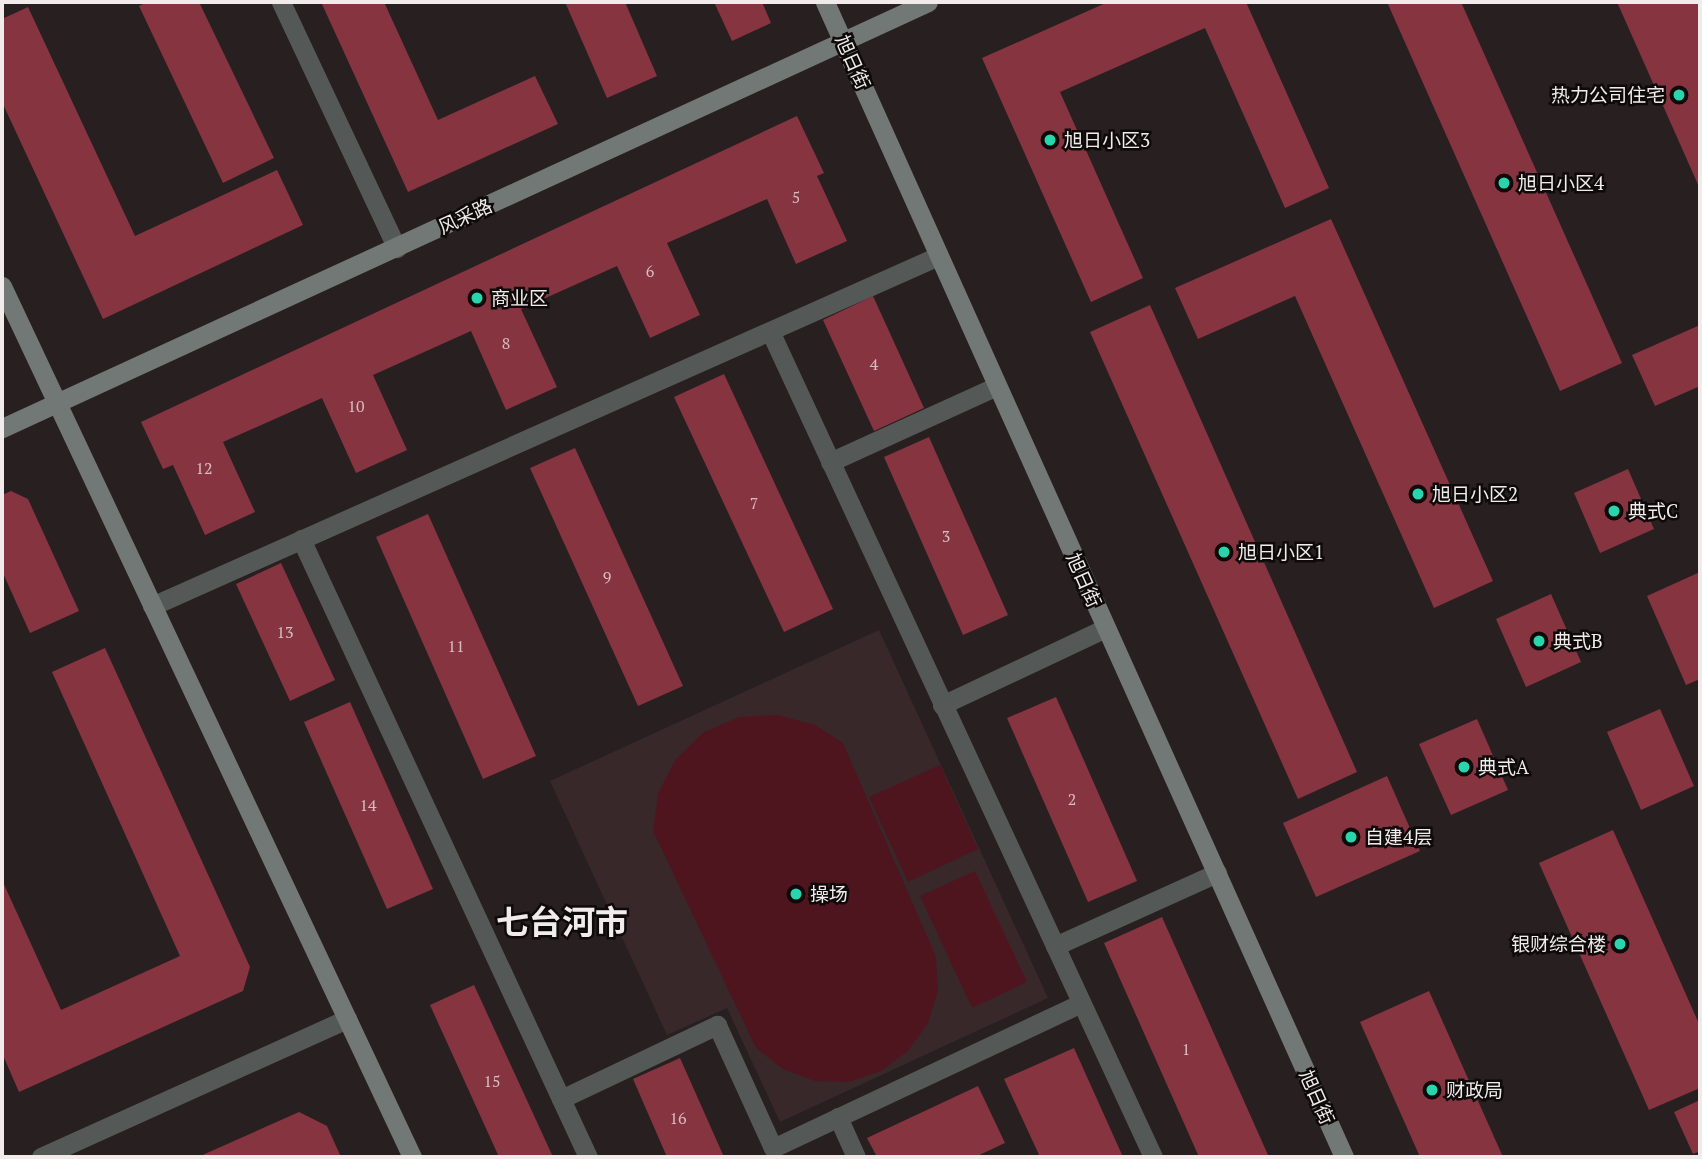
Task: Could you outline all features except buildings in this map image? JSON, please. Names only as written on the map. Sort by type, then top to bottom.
[{"type":"main road","name":"旭日街","points":[[825,2],[937,256],[1345,1157]]},
{"type":"main road","name":"风采路","points":[[2,428],[928,2]]},
{"type":"main road","points":[[2,286],[412,1157]]},
{"type":"street","points":[[281,2],[397,248]]},
{"type":"street","points":[[152,606],[937,256]]},
{"type":"street","points":[[770,331],[1153,1157]]},
{"type":"street","points":[[830,462],[997,386]]},
{"type":"street","points":[[301,539],[588,1157]]},
{"type":"street","points":[[942,705],[1106,628]]},
{"type":"street","points":[[1055,946],[1217,873]]},
{"type":"street","points":[[561,1099],[717,1025],[773,1148],[1081,1003]]},
{"type":"street","points":[[41,1157],[347,1019]]},
{"type":"street","points":[[838,1117],[856,1157]]},
{"type":"shaded area","points":[[879,630],[1048,998],[780,1122],[727,1008],[667,1035],[550,781]]},
{"type":"shaded area","name":"操场","points":[[777,715],[815,725],[843,743],[936,957],[938,991],[928,1023],[908,1051],[881,1071],[849,1082],[815,1081],[783,1069],[756,1048],[653,831],[658,793],[676,759],[704,732],[739,717]]},
{"type":"shaded area","points":[[940,765],[978,849],[908,882],[869,797]]},
{"type":"shaded area","points":[[975,871],[1027,982],[972,1008],[920,896]]},
{"type":"place","name":"热力公司住宅","points":[[1679,95]]},
{"type":"place","name":"旭日小区3","points":[[1050,140]]},
{"type":"place","name":"旭日小区4","points":[[1504,183]]},
{"type":"place","name":"商业区","points":[[477,298]]},
{"type":"place","name":"旭日小区2","points":[[1418,494]]},
{"type":"place","name":"典式C","points":[[1614,511]]},
{"type":"place","name":"旭日小区1","points":[[1224,552]]},
{"type":"place","name":"典式B","points":[[1539,641]]},
{"type":"place","name":"典式A","points":[[1464,767]]},
{"type":"place","name":"自建4层","points":[[1351,837]]},
{"type":"place","name":"操场","points":[[796,894]]},
{"type":"place","name":"银财综合楼","points":[[1620,944]]},
{"type":"place","name":"财政局","points":[[1432,1090]]},
{"type":"district","name":"七台河市","points":[[562,922]]}]
